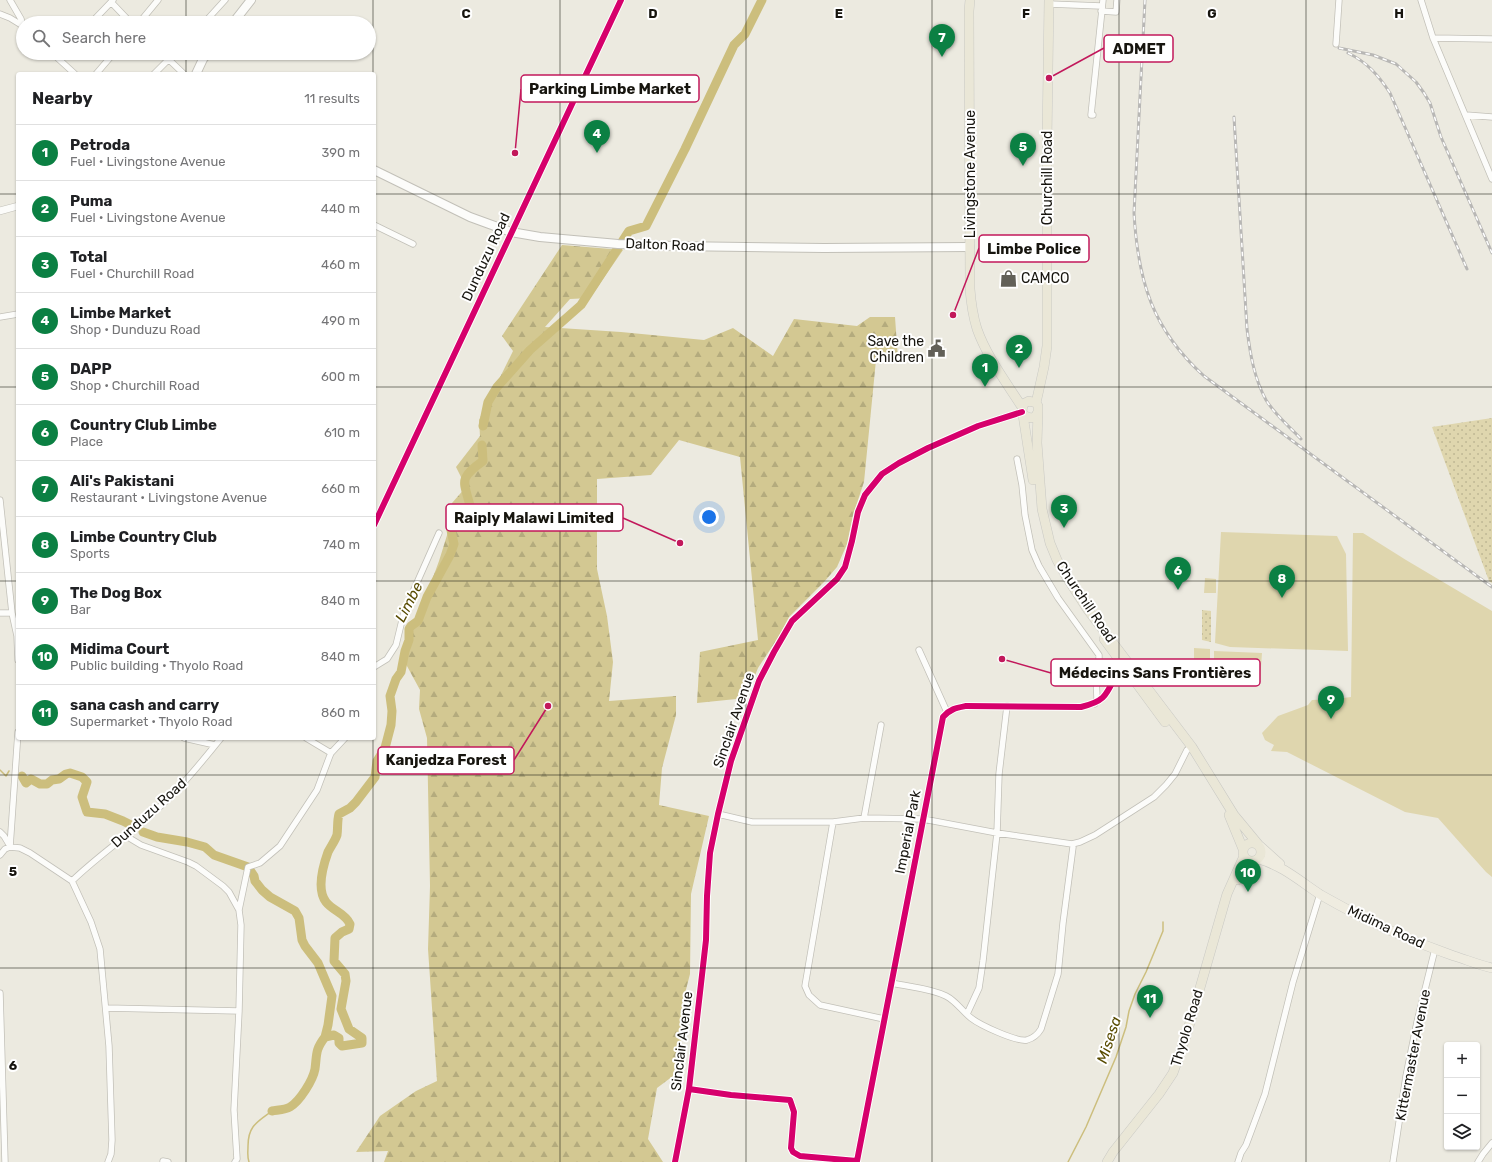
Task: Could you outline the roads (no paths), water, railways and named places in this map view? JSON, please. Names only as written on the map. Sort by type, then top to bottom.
[{"type":"highway","name":"Livingstone Avenue","points":[[970,0],[970,289],[973,312],[984,347],[1022,411]]},
{"type":"highway","name":"Churchill Road","points":[[1049,2],[1047,346],[1037,408],[1037,443],[1042,509],[1050,543],[1057,560],[1088,610],[1132,672]]},
{"type":"highway","points":[[1029,401],[1037,408],[1035,417],[1032,418],[1028,418],[1022,411],[1026,402],[1029,401]]},
{"type":"highway","name":"Churchill Road","points":[[1022,411],[1041,524],[1046,544],[1062,579],[1189,749],[1234,815],[1259,845]]},
{"type":"highway","name":"Churchill Road","points":[[1189,749],[1230,816],[1243,852]]},
{"type":"highway","points":[[1251,842],[1259,845],[1262,852],[1257,860],[1250,861],[1243,852],[1248,843],[1251,842]]},
{"type":"highway","name":"Thyolo Road","points":[[1107,1162],[1120,1143],[1159,1094],[1173,1073],[1187,1032],[1225,900],[1243,852]]},
{"type":"highway","name":"Thyolo Road","points":[[1225,900],[1245,870],[1257,860]]},
{"type":"main road","points":[[238,16],[251,0]]},
{"type":"main road","points":[[197,72],[203,60]]},
{"type":"main road","name":"Dalton Road","points":[[376,171],[470,217],[511,232],[540,237],[640,245],[824,248],[872,246],[970,247]]},
{"type":"main road","name":"Midima Road","points":[[1259,845],[1286,871]]},
{"type":"main road","name":"Midima Road","points":[[1257,860],[1268,862],[1286,871],[1320,894],[1371,922],[1435,949],[1492,968]]},
{"type":"street","points":[[10,0],[19,16]]},
{"type":"street","points":[[145,16],[158,0]]},
{"type":"street","points":[[210,16],[225,0]]},
{"type":"street","name":"Dunduzu Road","points":[[376,521],[621,0]]},
{"type":"street","points":[[1094,115],[1092,115],[1103,0]]},
{"type":"street","points":[[1049,2],[1078,3],[1116,12],[1116,0]]},
{"type":"street","points":[[1336,44],[1339,0]]},
{"type":"street","points":[[1421,0],[1433,38],[1492,179]]},
{"type":"street","points":[[98,16],[112,1],[125,16]]},
{"type":"street","points":[[0,14],[16,22]]},
{"type":"street","points":[[1433,38],[1492,39]]},
{"type":"street","points":[[60,60],[73,72]]},
{"type":"street","points":[[98,72],[108,60]]},
{"type":"street","points":[[156,72],[169,60],[182,72]]},
{"type":"street","points":[[1466,115],[1492,117]]},
{"type":"street","points":[[0,211],[16,207]]},
{"type":"street","points":[[376,226],[413,244]]},
{"type":"street","points":[[0,317],[16,314]]},
{"type":"street","name":"Sinclair Avenue","points":[[675,1162],[689,1089],[706,940],[710,853],[731,761],[759,681],[792,621],[837,579],[845,567],[858,512],[865,495],[882,474],[928,448],[967,430],[1022,411]]},
{"type":"street","points":[[1017,459],[1022,485],[1025,515],[1032,550],[1039,566],[1058,598],[1099,655],[1099,668],[1096,677],[1097,698],[1095,704]]},
{"type":"street","points":[[0,500],[12,613],[16,631]]},
{"type":"street","points":[[376,666],[387,659],[396,645],[404,612],[439,533]]},
{"type":"street","points":[[0,613],[12,613]]},
{"type":"street","points":[[919,650],[947,712],[952,709],[966,706],[1081,707],[1095,704],[1107,693],[1117,674],[1132,672]]},
{"type":"street","points":[[967,1014],[979,988],[997,833],[999,774],[1007,706]]},
{"type":"street","name":"Imperial Park","points":[[857,1161],[943,717],[947,712]]},
{"type":"street","points":[[864,818],[881,725]]},
{"type":"street","points":[[10,847],[17,740]]},
{"type":"street","points":[[193,740],[215,745]]},
{"type":"street","name":"Dunduzu Road","points":[[72,881],[171,797],[199,767],[219,740]]},
{"type":"street","points":[[309,740],[331,753]]},
{"type":"street","points":[[235,1162],[237,1159],[234,1110],[239,1011],[241,925],[239,910],[248,867],[260,863],[280,846],[317,790],[331,753],[343,740]]},
{"type":"street","points":[[718,814],[752,822],[833,822],[864,818],[923,820],[1072,844],[1095,835],[1154,796],[1176,774],[1189,749]]},
{"type":"street","points":[[833,822],[805,986],[809,995],[820,1005],[884,1020]]},
{"type":"street","points":[[0,832],[7,839],[10,847]]},
{"type":"street","points":[[126,836],[141,845],[196,866],[229,892],[239,910]]},
{"type":"street","points":[[892,983],[946,996],[982,1025],[1022,1040],[1031,1039],[1041,1029],[1058,974],[1073,847],[1072,844]]},
{"type":"street","points":[[0,855],[10,847],[20,848],[72,881],[100,949],[109,1046],[112,1140],[111,1154],[108,1162]]},
{"type":"street","points":[[1238,1162],[1265,1094],[1293,982],[1320,894]]},
{"type":"street","name":"Kittermaster Avenue","points":[[1393,1162],[1406,1076],[1417,1022],[1435,949]]},
{"type":"street","points":[[0,993],[5,1162]]},
{"type":"street","points":[[106,1008],[239,1011]]},
{"type":"street","points":[[689,1089],[731,1095],[790,1100],[794,1112],[791,1148],[793,1152],[800,1156],[857,1161]]},
{"type":"street","points":[[1478,1162],[1492,1143]]},
{"type":"waterway","points":[[483,426],[488,402],[497,387],[530,350],[581,305],[629,231],[646,226],[685,149],[734,45],[745,34],[762,0]]},
{"type":"waterway","name":"Limbe","points":[[272,1111],[290,1107],[302,1095],[314,1074],[318,1049],[325,1037],[334,1035],[339,1038],[339,1043],[342,1046],[362,1043],[362,1038],[349,1029],[341,1009],[346,981],[345,974],[334,961],[335,938],[342,932],[349,929],[350,924],[345,917],[326,902],[321,891],[321,877],[328,852],[337,835],[339,814],[350,808],[356,802],[375,777],[377,761],[385,748],[391,725],[392,711],[390,696],[396,679],[401,672],[405,651],[409,640],[409,629],[418,621],[427,597],[450,555],[454,544],[451,530],[471,510],[465,482],[466,477],[474,467],[483,461],[482,445]]},
{"type":"waterway","points":[[0,770],[6,776],[9,771]]},
{"type":"waterway","points":[[22,776],[26,783],[31,779],[40,784],[47,784],[52,780],[59,779],[70,773],[82,777],[87,782],[82,797],[87,812],[105,814],[135,827]]},
{"type":"waterway","points":[[143,832],[157,837],[187,842],[205,847],[214,855],[248,867],[254,876],[255,881],[262,890],[270,897],[295,911],[299,918],[302,940],[318,963],[332,996],[325,1037]]},
{"type":"waterway","name":"Misesa","points":[[1068,1162],[1086,1127],[1116,1057],[1135,994],[1163,931],[1163,922]]},
{"type":"waterway","points":[[249,1162],[248,1139],[252,1129],[254,1125],[272,1111]]},
{"type":"railway","points":[[1145,0],[1134,213],[1139,261],[1144,282],[1160,322],[1186,358],[1204,376],[1492,587]]},
{"type":"railway","points":[[1339,48],[1373,55],[1396,64],[1416,82],[1430,103],[1441,137],[1492,253]]},
{"type":"railway","points":[[1348,53],[1372,70],[1390,93],[1467,269]]},
{"type":"railway","points":[[1234,117],[1247,329],[1251,356],[1258,383],[1266,400],[1278,416],[1301,439]]},
{"type":"place","name":"Ali's Pakistani","points":[[942,57]]},
{"type":"place","name":"ADMET","points":[[1049,78]]},
{"type":"place","name":"Parking Limbe Market","points":[[515,153]]},
{"type":"place","name":"Limbe Market","points":[[597,153]]},
{"type":"place","name":"DAPP","points":[[1023,166]]},
{"type":"place","name":"CAMCO","points":[[1008,278]]},
{"type":"place","name":"Limbe Police","points":[[953,315]]},
{"type":"place","name":"Save the Children","points":[[937,349]]},
{"type":"place","name":"Puma","points":[[1019,368]]},
{"type":"place","name":"Petroda","points":[[985,387]]},
{"type":"place","name":"Total","points":[[1064,528]]},
{"type":"place","name":"Raiply Malawi Limited","points":[[680,543]]},
{"type":"place","name":"Country Club Limbe","points":[[1178,590]]},
{"type":"place","name":"Limbe Country Club","points":[[1282,598]]},
{"type":"place","name":"Médecins Sans Frontières","points":[[1002,659]]},
{"type":"place","name":"Kanjedza Forest","points":[[548,706]]},
{"type":"place","name":"The Dog Box","points":[[1331,719]]},
{"type":"place","name":"Midima Court","points":[[1248,892]]},
{"type":"place","name":"sana cash and carry","points":[[1150,1018]]}]
